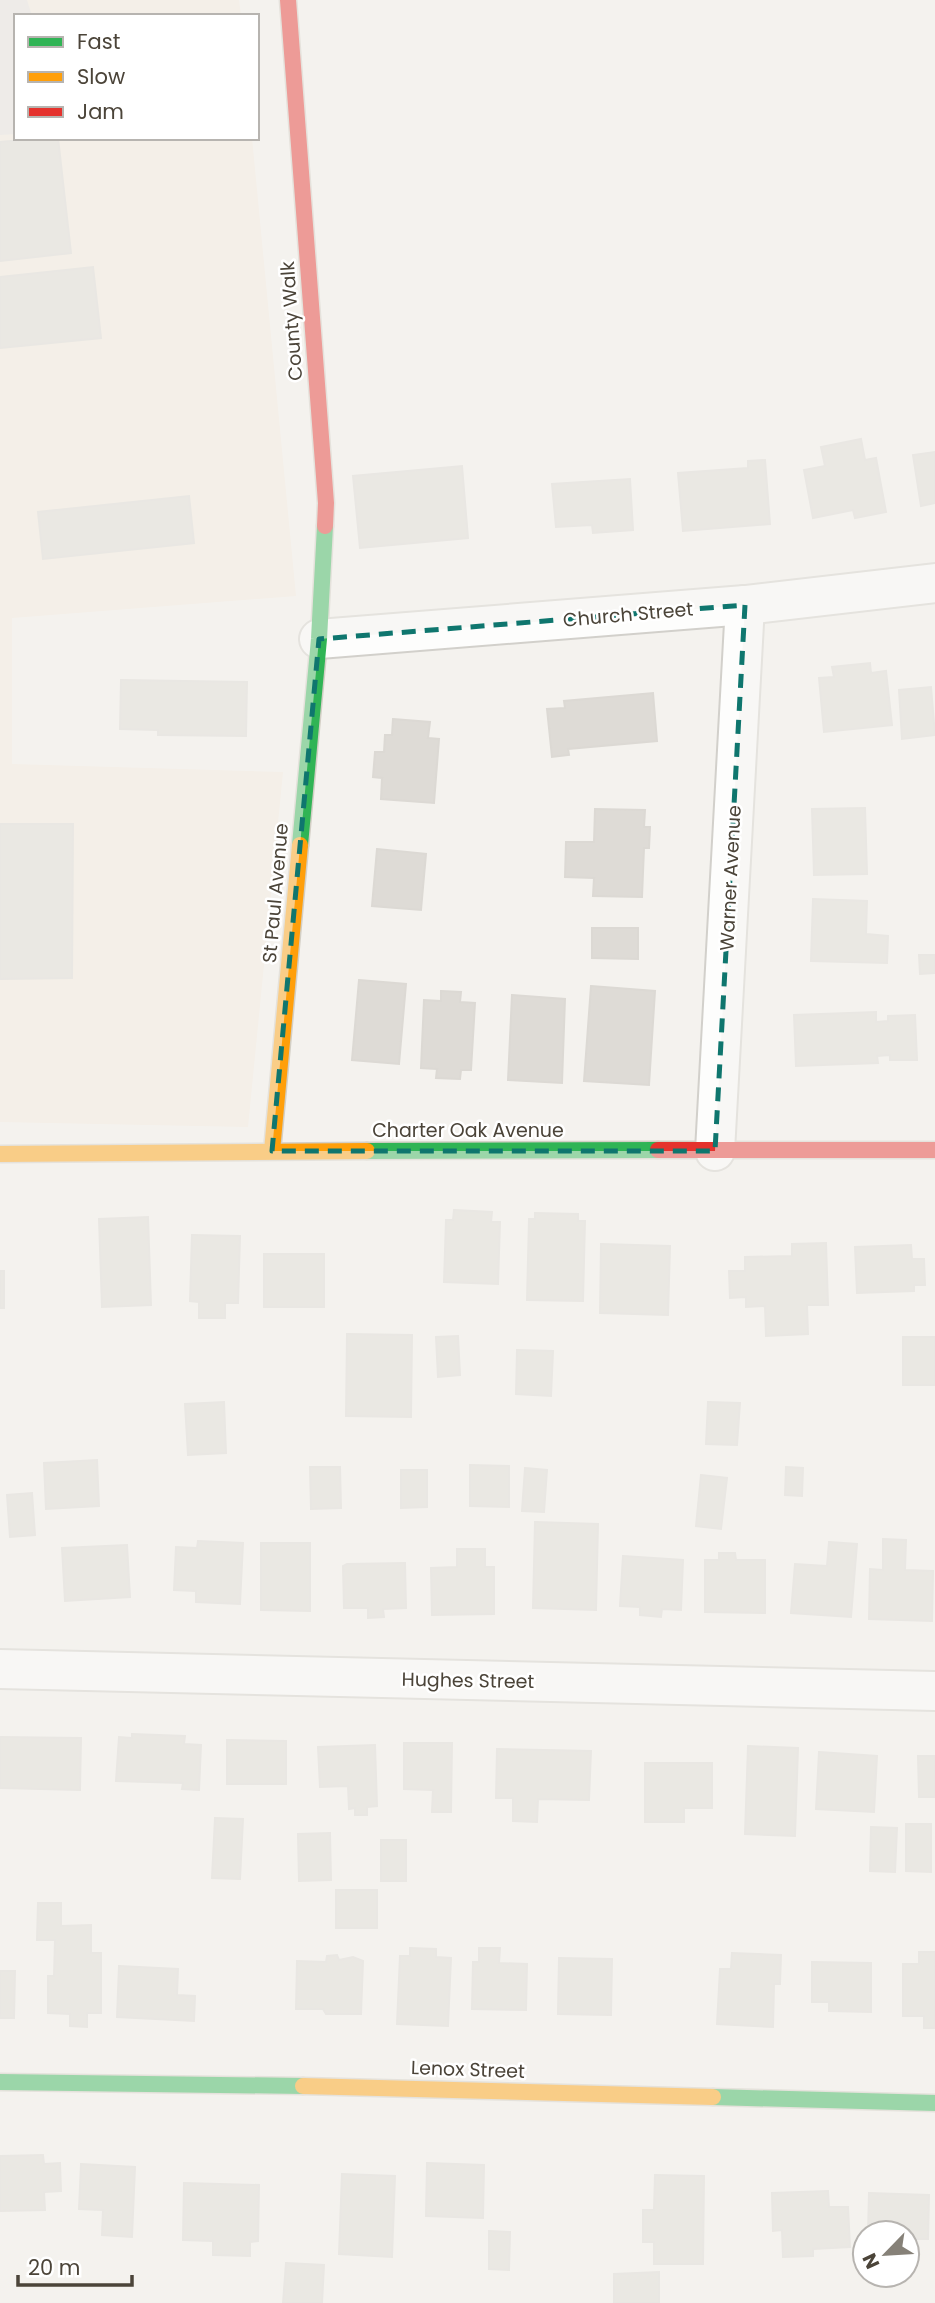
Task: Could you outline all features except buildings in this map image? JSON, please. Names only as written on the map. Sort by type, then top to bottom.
[{"type":"street","name":"County Walk","points":[[288,0],[326,503],[320,639]]},
{"type":"street","name":"Church Street","points":[[320,639],[745,605],[935,583]]},
{"type":"street","name":"Warner Avenue","points":[[715,1152],[745,605]]},
{"type":"street","name":"St Paul Avenue","points":[[272,1151],[320,639]]},
{"type":"street","name":"Charter Oak Avenue","points":[[0,1154],[935,1150]]},
{"type":"street","name":"Hughes Street","points":[[0,1669],[935,1691]]},
{"type":"street","name":"Lenox Street","points":[[0,2081],[381,2087],[935,2104]]},
{"type":"highlighted area","points":[[745,605],[715,1151],[272,1151],[319,639]]},
{"type":"shaded area","points":[[0,0],[239,0],[241,14],[14,14],[14,140],[252,140],[296,596],[12,618],[12,764],[283,772],[248,1127],[0,1122]]},
{"type":"shaded area","points":[[0,0],[27,0],[31,14],[14,14],[14,134],[0,135]]},
{"type":"traffic: fast","points":[[300,845],[319,639],[325,526]]},
{"type":"traffic: fast","points":[[367,1151],[658,1150]]},
{"type":"traffic: fast","points":[[0,2082],[303,2086]]},
{"type":"traffic: fast","points":[[713,2097],[935,2103]]},
{"type":"traffic: slow","points":[[272,1151],[300,845]]},
{"type":"traffic: slow","points":[[0,1154],[367,1151]]},
{"type":"traffic: slow","points":[[303,2086],[713,2097]]},
{"type":"traffic: jam","points":[[288,0],[326,503],[325,526]]},
{"type":"traffic: jam","points":[[658,1150],[935,1150]]}]
